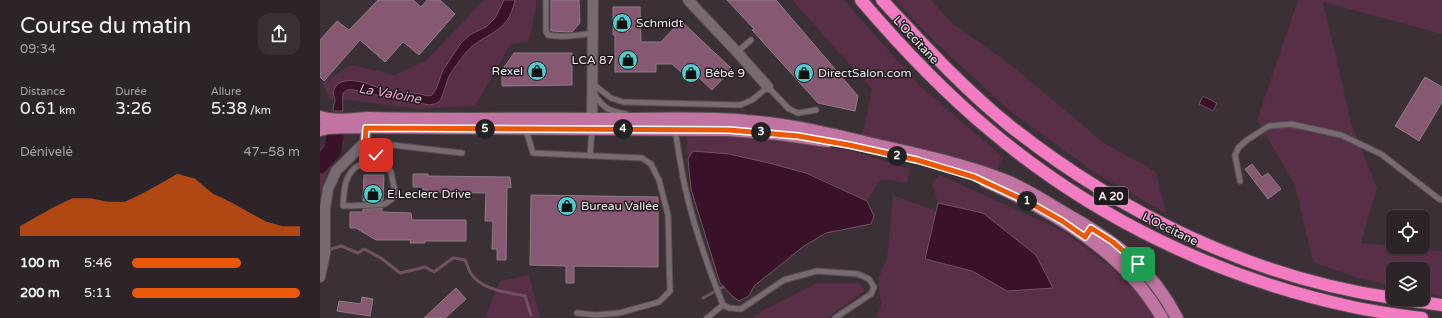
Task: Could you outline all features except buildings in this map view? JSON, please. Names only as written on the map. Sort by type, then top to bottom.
[{"type":"highway","name":"L'Occitane","points":[[861,0],[928,74],[992,132],[1052,178],[1088,202],[1183,252],[1262,283],[1298,294],[1354,307],[1422,318]]},
{"type":"highway","name":"L'Occitane","points":[[882,0],[948,70],[1009,125],[1065,167],[1119,201],[1154,220],[1195,239],[1270,268],[1340,288],[1386,297]]},
{"type":"highway","points":[[1430,303],[1442,305]]},
{"type":"main road","points":[[320,117],[326,119],[366,123],[525,129],[644,119],[674,124],[778,134],[827,141],[917,160],[974,177],[1002,189],[1062,221],[1113,242],[1150,276],[1163,293],[1177,318]]},
{"type":"main road","points":[[320,130],[366,123],[674,124]]},
{"type":"main road","points":[[1088,233],[1110,257],[1139,283],[1162,318]]},
{"type":"street","points":[[593,0],[593,124]]},
{"type":"street","points":[[688,0],[768,87]]},
{"type":"street","points":[[320,277],[326,248],[325,208],[328,189],[336,171],[365,142],[366,123]]},
{"type":"lane","points":[[546,0],[546,31],[548,35],[567,36],[594,33]]},
{"type":"lane","points":[[737,52],[751,40]]},
{"type":"lane","points":[[592,87],[616,100],[669,104],[740,105],[752,100],[768,87],[789,109],[798,113],[816,110]]},
{"type":"lane","points":[[592,87],[601,105],[612,111],[644,119]]},
{"type":"lane","points":[[590,156],[593,124]]},
{"type":"lane","points":[[674,124],[685,187],[702,248],[723,305],[729,308],[741,309],[784,280],[817,272],[858,274],[869,279],[874,287],[872,294],[835,318]]},
{"type":"lane","points":[[1240,181],[1235,155],[1239,147],[1269,126],[1291,124],[1341,135],[1381,154],[1442,200]]},
{"type":"lane","points":[[525,129],[533,153],[642,158],[651,164],[658,180],[668,215],[670,291],[659,302],[619,313],[595,315],[577,314]]},
{"type":"lane","points":[[365,142],[462,153]]},
{"type":"lane","points":[[365,142],[391,172],[395,192],[392,199],[385,204],[344,206],[344,184],[350,174],[357,166],[374,160],[376,155]]},
{"type":"lane","points":[[707,318],[723,305]]},
{"type":"shaded area","points":[[484,0],[537,0],[529,41],[511,44],[475,106],[421,109],[330,99],[322,82],[352,65],[395,75],[427,60]]},
{"type":"shaded area","points":[[792,0],[844,0],[919,85],[1003,157],[997,169],[862,137],[872,89]]},
{"type":"shaded area","points":[[896,0],[931,0],[952,23],[1011,65],[1104,143],[1156,172],[1166,213],[1097,174],[1011,112],[934,41]]},
{"type":"shaded area","points":[[1298,0],[1442,0],[1442,34],[1323,2],[1352,126],[1377,188],[1361,243],[1386,245],[1386,254],[1430,254],[1430,250],[1442,251],[1442,296],[1430,294],[1430,262],[1386,262],[1386,284],[1358,278],[1313,262],[1295,185],[1257,120]]},
{"type":"shaded area","points":[[686,134],[778,138],[852,151],[910,169],[907,183],[881,179],[867,201],[813,176],[778,165],[693,151],[688,159]]},
{"type":"shaded area","points":[[345,142],[326,175],[320,195],[320,148],[327,143]]},
{"type":"shaded area","points":[[940,175],[1063,231],[1114,269],[1149,306],[1154,318],[876,318],[881,306],[878,279],[887,259],[893,195],[936,211],[925,259],[972,271],[1007,291],[1036,255],[983,214],[938,203],[932,183]]},
{"type":"shaded area","points":[[529,275],[540,318],[485,318],[500,281]]},
{"type":"shaded area","points":[[817,283],[859,283],[865,291],[827,318],[753,318],[762,311]]},
{"type":"water","points":[[504,0],[515,0],[506,21],[500,28],[478,42],[464,55],[449,76],[442,97],[436,104],[430,105],[356,90],[347,90],[343,94],[343,111],[333,111],[335,101],[333,91],[339,84],[345,81],[352,80],[389,91],[416,93],[427,96],[432,95],[436,89],[443,70],[461,43],[471,34],[486,27],[495,18]]},
{"type":"water","points":[[1203,96],[1217,103],[1213,111],[1199,104]]},
{"type":"water","points":[[693,151],[729,154],[806,173],[867,201],[874,216],[871,224],[826,233],[804,246],[754,286],[749,296],[739,301],[720,283],[691,189],[688,159]]},
{"type":"water","points":[[938,203],[983,213],[1036,255],[1053,288],[1007,291],[972,271],[925,259]]},
{"type":"waterway","name":"La Valoine","points":[[320,165],[333,150],[335,135]]},
{"type":"waterway","points":[[320,248],[331,249],[341,246],[358,253],[364,249],[381,258],[400,273],[425,267],[434,272],[453,258],[465,260],[470,272],[480,283],[494,289],[525,296],[531,315]]},
{"type":"waterway","points":[[703,298],[723,287]]},
{"type":"place","name":"Schmidt","points":[[622,23]]},
{"type":"place","name":"LCA 87","points":[[628,60]]},
{"type":"place","name":"Rexel","points":[[537,71]]},
{"type":"place","name":"Bébé 9","points":[[691,73]]},
{"type":"place","name":"DirectSalon.com","points":[[804,73]]},
{"type":"place","name":"E.Leclerc Drive","points":[[373,194]]},
{"type":"place","name":"Bureau Vallée","points":[[567,206]]},
{"type":"route","points":[[376,155],[365,142],[366,128],[729,130],[798,136],[849,145],[917,160],[974,177],[1032,204],[1062,221],[1085,237],[1091,228],[1113,242],[1138,264]]}]
